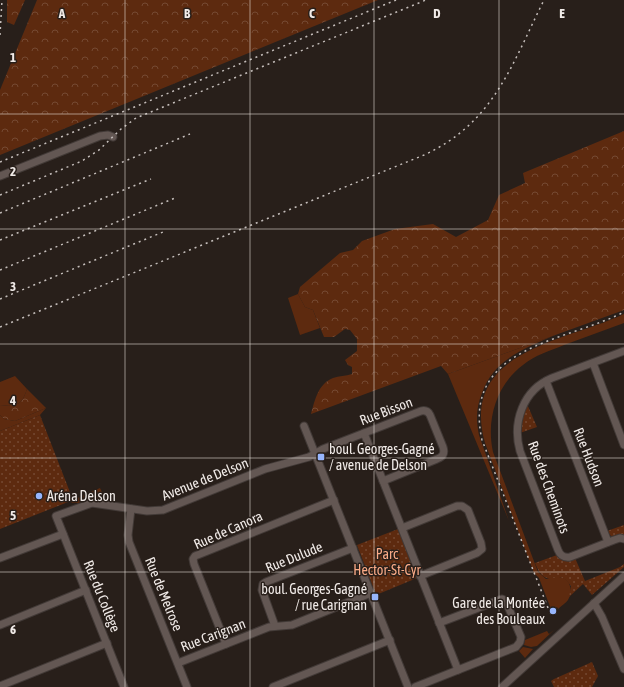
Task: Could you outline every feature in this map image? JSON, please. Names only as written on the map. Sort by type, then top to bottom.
[{"type":"street","points":[[0,176],[100,136],[109,135],[113,137]]},
{"type":"street","name":"Rue des Cheminots","points":[[624,351],[546,381],[531,394],[524,403],[518,418],[517,435],[520,451],[561,555],[566,558],[617,539],[624,539]]},
{"type":"street","points":[[593,363],[624,445]]},
{"type":"street","name":"Rue Hudson","points":[[546,381],[608,542]]},
{"type":"street","name":"Rue Bisson","points":[[315,453],[426,410],[430,415],[444,453],[440,458],[383,481]]},
{"type":"street","points":[[304,426],[408,686]]},
{"type":"street","points":[[364,433],[458,670]]},
{"type":"street","name":"Avenue de Delson","points":[[56,516],[92,503],[151,512],[163,510],[265,469],[309,457],[315,453]]},
{"type":"street","name":"Rue de Canora","points":[[226,644],[194,564],[193,559],[195,556],[334,500]]},
{"type":"street","points":[[402,528],[457,506],[462,506],[468,510],[481,543],[482,549],[477,554],[420,576]]},
{"type":"street","name":"Rue de Melrose","points":[[131,509],[128,535],[129,542],[187,687]]},
{"type":"street","name":"Rue du Collège","points":[[56,516],[124,687]]},
{"type":"street","points":[[0,558],[63,534]]},
{"type":"street","name":"Rue Dulude","points":[[275,626],[262,590],[263,584],[353,548]]},
{"type":"street","points":[[502,687],[624,576]]},
{"type":"street","points":[[0,625],[86,590]]},
{"type":"street","name":"Rue Carignan","points":[[178,663],[269,627],[292,625],[371,593]]},
{"type":"street","points":[[415,687],[516,647],[520,644],[521,637],[506,601],[502,599],[439,623]]},
{"type":"street","points":[[594,603],[602,617],[624,669]]},
{"type":"street","points":[[273,687],[390,640]]},
{"type":"street","points":[[0,686],[107,643]]},
{"type":"green space","points":[[7,0],[25,0],[14,25],[7,22]]},
{"type":"green space","points":[[37,0],[378,0],[0,155],[0,90]]},
{"type":"green space","points":[[624,131],[624,310],[448,374],[441,366],[311,414],[318,393],[324,384],[333,378],[352,374],[352,367],[348,365],[345,360],[357,351],[357,339],[350,330],[345,329],[334,337],[324,337],[313,310],[305,307],[298,294],[300,287],[340,253],[353,250],[362,241],[395,229],[433,224],[456,237],[488,220],[499,195],[525,183],[523,173]]},
{"type":"green space","points":[[298,294],[305,307],[313,310],[320,328],[300,335],[288,298]]},
{"type":"green space","points":[[624,314],[624,323],[532,358],[514,373],[506,383],[495,404],[492,416],[491,440],[493,452],[538,572],[546,579],[556,577],[563,578],[568,582],[571,589],[570,596],[567,601],[558,609],[557,607],[555,609],[553,607],[551,609],[539,578],[534,573],[485,443],[481,412],[487,388],[502,369],[523,354],[547,343]]},
{"type":"green space","points":[[555,335],[511,356],[502,363],[487,381],[479,404],[477,424],[479,435],[509,521],[448,374]]},
{"type":"green space","points":[[15,376],[27,389],[25,395],[17,404],[0,406],[0,382]]},
{"type":"green space","points":[[27,389],[46,408],[15,421],[4,419],[0,415],[0,406],[17,404],[25,395]]},
{"type":"green space","points":[[527,404],[537,427],[520,433],[521,420]]},
{"type":"green space","points":[[46,408],[40,415],[0,431],[0,415],[4,419],[15,421]]},
{"type":"green space","points":[[40,415],[73,500],[0,529],[0,431]]},
{"type":"green space","points":[[100,488],[106,501],[91,499],[78,503],[72,503],[71,501]]},
{"type":"green space","points":[[624,525],[624,536],[611,536],[607,531]]},
{"type":"green space","name":"Parc Hector-St-Cyr","points":[[398,529],[417,578],[376,595],[357,545]]},
{"type":"green space","points":[[557,555],[575,558],[585,581],[624,564],[624,567],[592,595],[583,584],[569,597],[571,586],[566,580],[561,577],[544,577],[539,572],[535,563]]},
{"type":"green space","points":[[554,630],[537,646],[531,647],[524,645],[525,640],[547,631],[549,634]]},
{"type":"green space","points":[[523,647],[533,649],[525,658],[519,651]]},
{"type":"green space","points":[[592,662],[598,676],[592,687],[554,687],[551,681],[554,679]]},
{"type":"railway","points":[[0,35],[2,0]]},
{"type":"railway","points":[[0,162],[396,0]]},
{"type":"railway","points":[[0,195],[82,161],[99,150],[121,129],[136,118],[426,0]]},
{"type":"railway","points":[[0,327],[424,155],[448,142],[468,126],[484,109],[498,90],[522,47],[544,0]]},
{"type":"railway","points":[[0,213],[190,134]]},
{"type":"railway","points":[[0,240],[151,179]]},
{"type":"railway","points":[[0,270],[175,198]]},
{"type":"railway","points":[[0,299],[163,232]]},
{"type":"railway","points":[[548,608],[482,440],[480,409],[487,385],[502,366],[523,352],[624,312]]},
{"type":"place","name":"boul. Georges-Gagné / avenue de Delson","points":[[321,457]]},
{"type":"place","name":"Aréna Delson","points":[[39,496]]},
{"type":"place","name":"boul. Georges-Gagné / rue Carignan","points":[[375,597]]},
{"type":"place","name":"Gare de la Montée des Bouleaux","points":[[553,611]]}]
